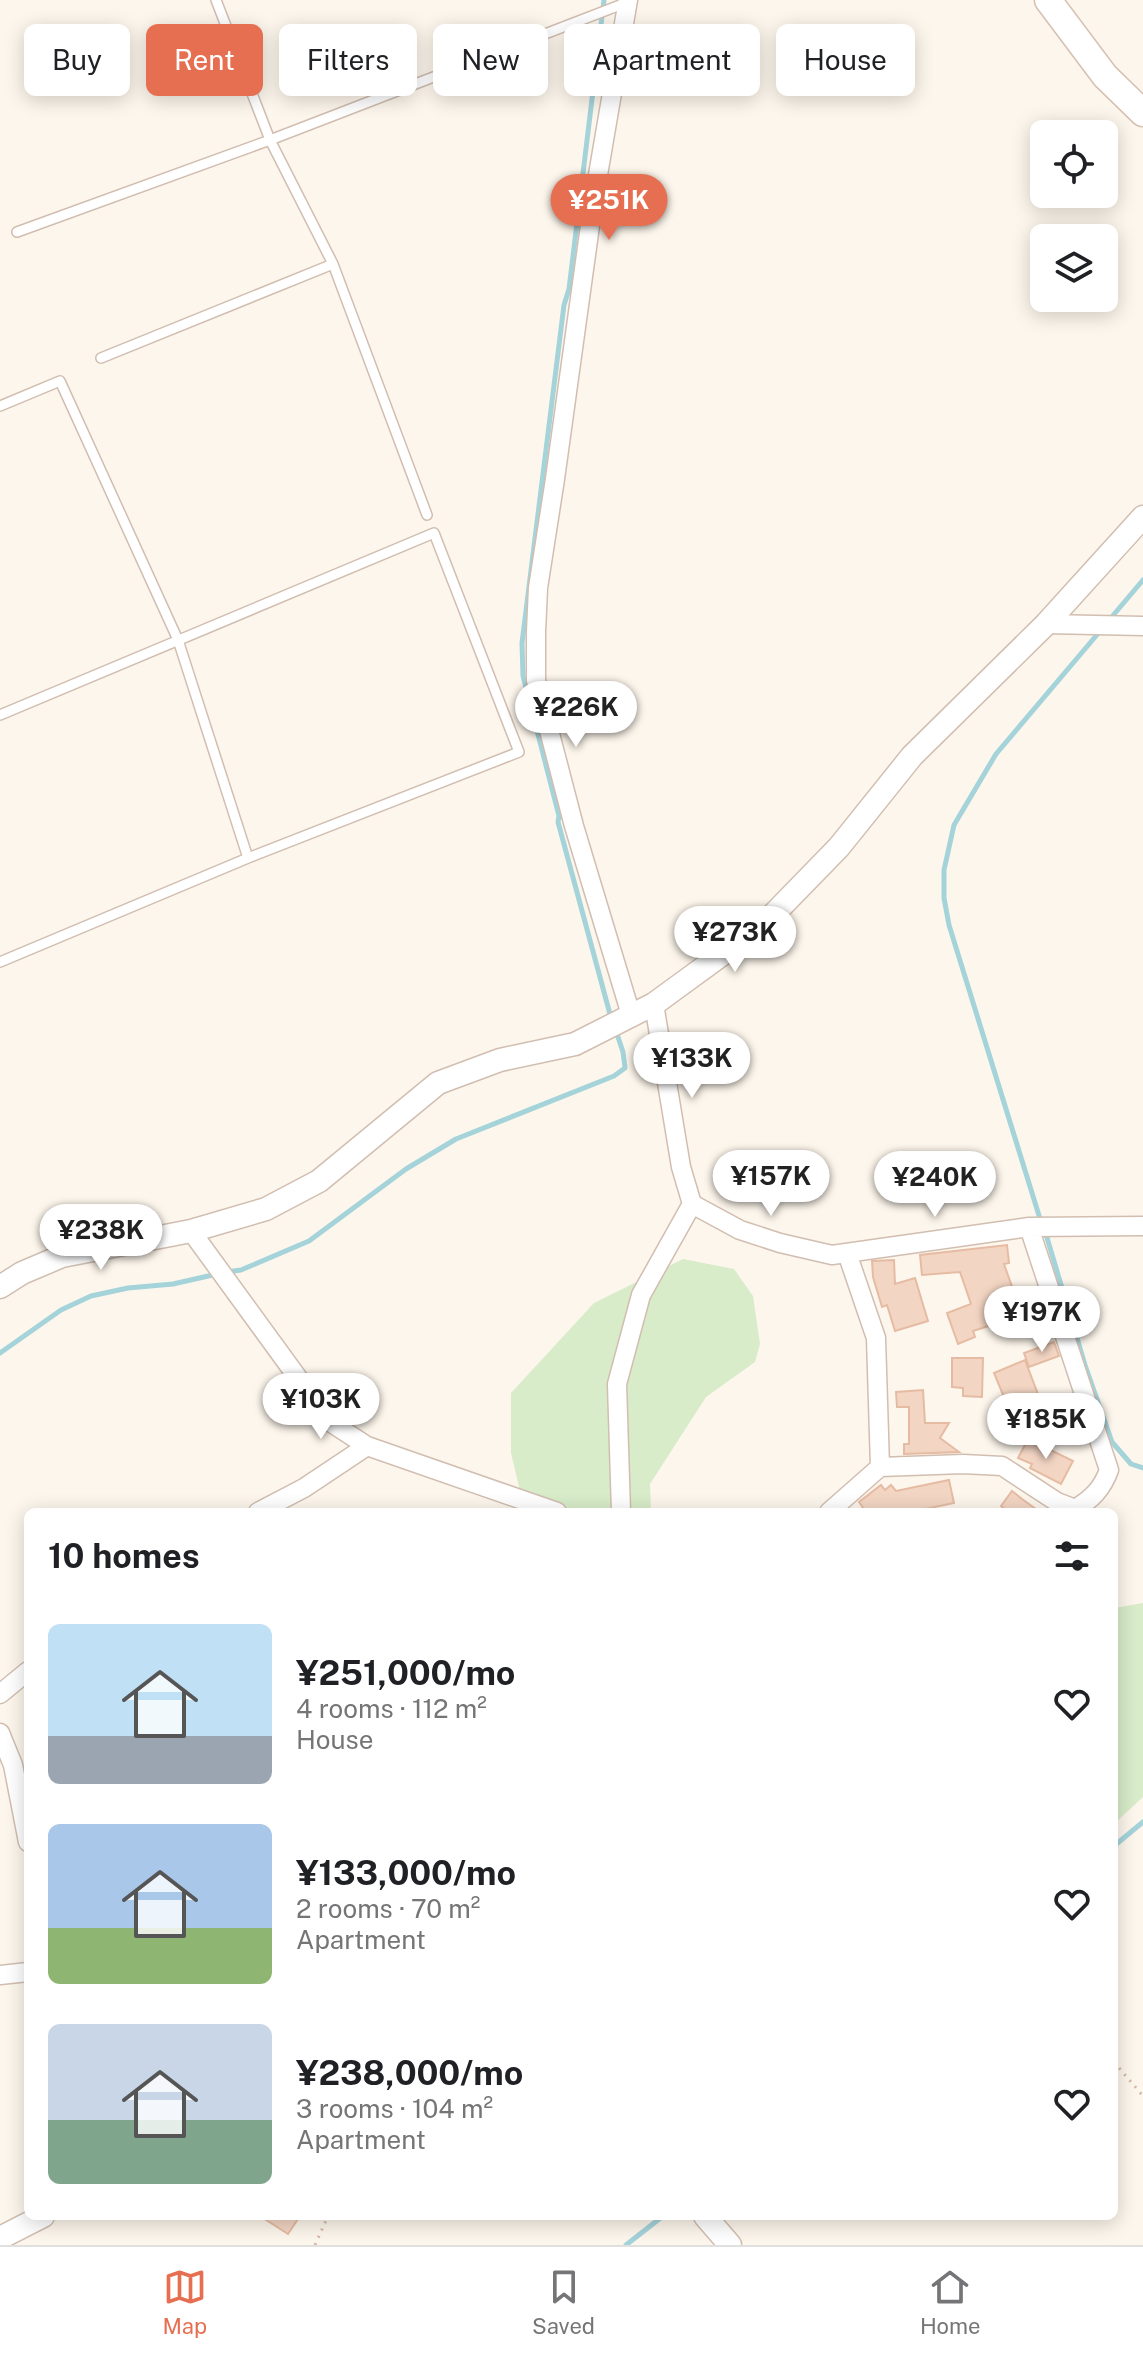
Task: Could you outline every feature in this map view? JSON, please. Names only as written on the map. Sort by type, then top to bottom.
[{"type":"main road","points":[[1048,0],[1105,76],[1143,113]]},
{"type":"street","points":[[628,1],[593,204],[538,588],[536,680],[574,826],[631,1015]]},
{"type":"street","points":[[0,1287],[22,1273],[62,1256],[191,1231],[266,1209],[319,1181],[438,1083],[500,1060],[575,1044],[654,1004],[765,923],[839,847],[912,756],[1046,624],[1143,517]]},
{"type":"street","points":[[1046,624],[1143,626]]},
{"type":"street","points":[[654,1004],[681,1167],[692,1204],[740,1230],[832,1255],[1029,1227],[1143,1226]]},
{"type":"street","points":[[621,1508],[617,1384],[641,1295],[692,1204]]},
{"type":"street","points":[[1029,1227],[1109,1470],[1105,1483],[1090,1500],[1077,1508]]},
{"type":"street","points":[[191,1231],[330,1422],[367,1446],[545,1508]]},
{"type":"street","points":[[847,1253],[876,1338],[880,1467]]},
{"type":"street","points":[[266,1508],[304,1488],[367,1446]]},
{"type":"street","points":[[834,1508],[880,1467],[1002,1466],[1057,1502],[1072,1508]]},
{"type":"street","points":[[0,1694],[24,1674]]},
{"type":"street","points":[[0,1733],[13,1765],[24,1821]]},
{"type":"street","points":[[0,1975],[24,1972]]},
{"type":"street","points":[[0,2238],[35,2220]]},
{"type":"street","points":[[708,2220],[730,2245]]},
{"type":"lane","points":[[216,0],[270,140],[333,264],[427,515]]},
{"type":"lane","points":[[17,232],[270,140],[628,1]]},
{"type":"lane","points":[[101,358],[333,264]]},
{"type":"lane","points":[[0,406],[60,381],[178,640],[248,858]]},
{"type":"lane","points":[[0,715],[434,533],[519,752],[248,858],[0,962]]},
{"type":"path","points":[[1118,2067],[1143,2096]]},
{"type":"path","points":[[315,2245],[326,2220]]},
{"type":"green space","points":[[683,1259],[734,1269],[753,1296],[760,1344],[755,1362],[706,1397],[650,1484],[651,1508],[524,1508],[511,1453],[511,1393],[594,1303]]},
{"type":"green space","points":[[1143,1603],[1143,1797],[1118,1820],[1118,1607]]},
{"type":"building","points":[[1007,1245],[1009,1263],[1004,1264],[1028,1323],[1001,1332],[998,1323],[973,1331],[975,1337],[958,1344],[947,1313],[971,1304],[960,1272],[922,1275],[920,1255]]},
{"type":"building","points":[[894,1260],[895,1284],[915,1278],[928,1321],[895,1331],[887,1305],[882,1307],[873,1277],[872,1261]]},
{"type":"building","points":[[1054,1342],[1059,1356],[1029,1367],[1024,1353]]},
{"type":"building","points":[[952,1358],[983,1358],[982,1397],[963,1396],[963,1388],[952,1387]]},
{"type":"building","points":[[1025,1360],[1042,1405],[1015,1416],[994,1373]]},
{"type":"building","points":[[923,1390],[925,1423],[949,1423],[940,1438],[959,1452],[904,1454],[904,1444],[909,1444],[909,1407],[897,1407],[896,1392]]},
{"type":"building","points":[[1074,1402],[1080,1421],[1066,1426],[1060,1408]]},
{"type":"building","points":[[1028,1439],[1073,1461],[1061,1484],[1018,1458]]},
{"type":"building","points":[[949,1480],[954,1503],[930,1508],[863,1508],[859,1502],[881,1485],[885,1490],[891,1485],[896,1491]]},
{"type":"building","points":[[1012,1491],[1035,1508],[1004,1508],[1001,1506]]},
{"type":"building","points":[[266,2220],[297,2220],[288,2234]]},
{"type":"waterway","points":[[604,0],[522,643],[523,676],[558,822],[611,1018]]},
{"type":"waterway","points":[[1110,619],[1143,580]]},
{"type":"waterway","points":[[1041,1222],[949,925],[944,898],[944,870],[954,825],[996,754],[1101,630]]},
{"type":"waterway","points":[[227,1272],[241,1270],[309,1241],[406,1169],[456,1139],[614,1076],[625,1068],[616,1031]]},
{"type":"waterway","points":[[1045,1231],[1085,1365],[1112,1442],[1131,1464],[1143,1468]]},
{"type":"waterway","points":[[0,1353],[61,1310],[91,1296],[217,1274]]},
{"type":"waterway","points":[[1118,1843],[1143,1822]]},
{"type":"waterway","points":[[626,2245],[658,2220]]}]
